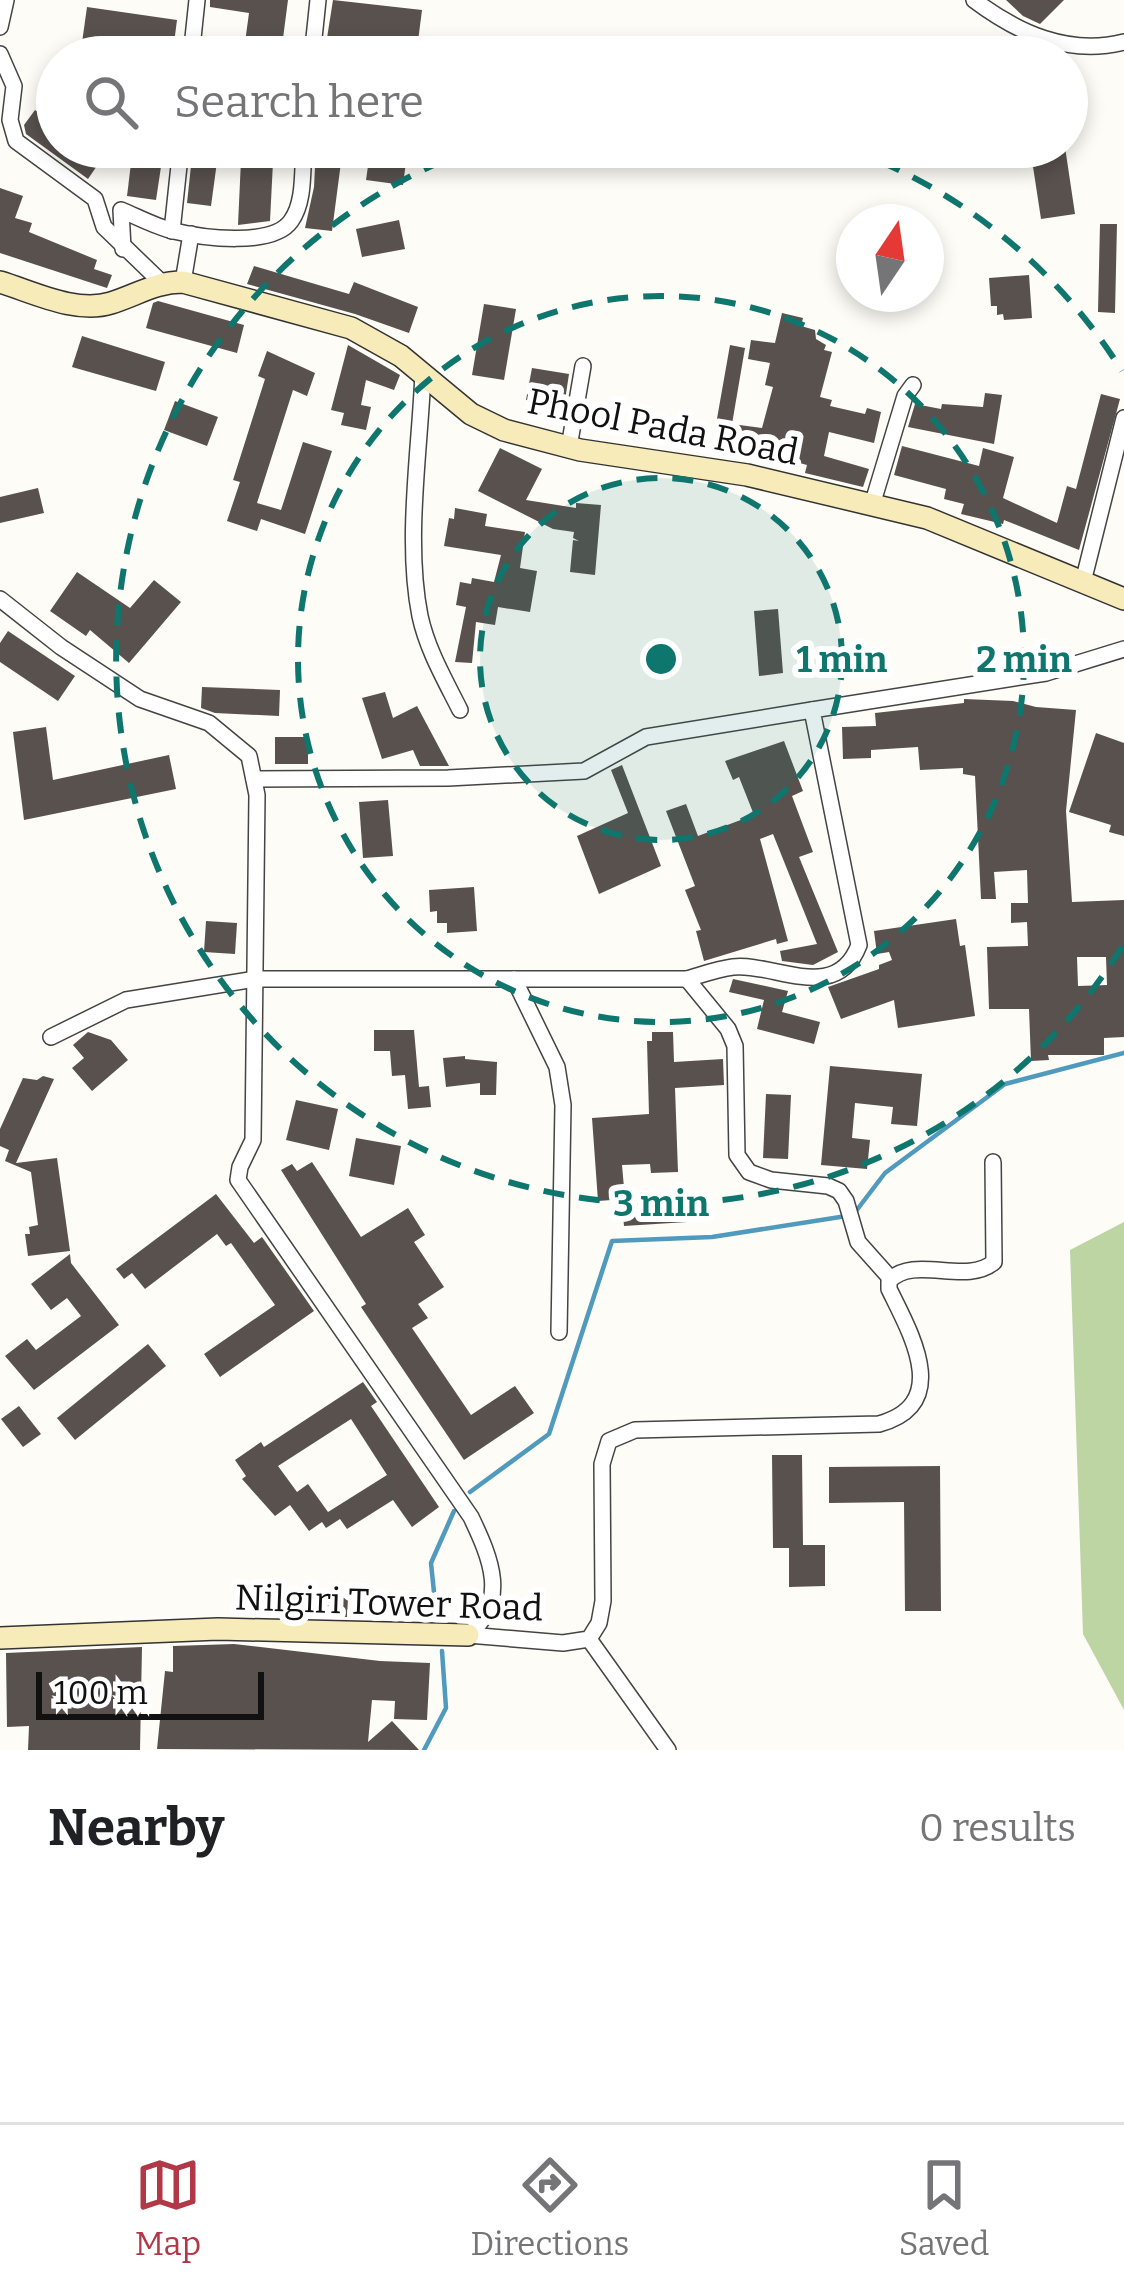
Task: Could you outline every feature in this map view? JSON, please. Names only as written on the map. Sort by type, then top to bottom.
[{"type":"street","points":[[0,27],[6,0]]},
{"type":"street","points":[[193,36],[197,0]]},
{"type":"street","points":[[314,36],[318,0]]},
{"type":"street","points":[[974,0],[1004,23],[1038,36]]},
{"type":"street","points":[[1088,46],[1124,42]]},
{"type":"street","points":[[0,54],[14,86],[10,120],[16,141],[36,156]]},
{"type":"street","points":[[52,168],[95,200],[172,231],[260,238],[289,226],[298,208],[302,168]]},
{"type":"street","points":[[172,231],[179,168]]},
{"type":"street","points":[[95,200],[104,227],[123,250],[172,282]]},
{"type":"street","points":[[121,210],[123,250]]},
{"type":"street","points":[[0,282],[84,307],[110,304],[172,282],[191,234]]},
{"type":"street","name":"Phool Pada Road","points":[[172,282],[352,328],[423,373],[471,414],[504,430],[569,447],[747,475],[927,518],[1124,599]]},
{"type":"street","points":[[569,447],[583,366]]},
{"type":"street","points":[[423,373],[414,567],[430,651],[460,710]]},
{"type":"street","points":[[872,505],[904,397],[913,385]]},
{"type":"street","points":[[1083,582],[1124,418]]},
{"type":"street","points":[[0,599],[61,647],[140,699],[209,723],[249,756],[254,779],[254,1140],[238,1180],[471,1517],[486,1548],[494,1588],[485,1620],[468,1635]]},
{"type":"street","points":[[254,779],[448,778],[584,770],[646,737],[1046,673],[1124,649]]},
{"type":"street","points":[[51,1036],[126,1000],[256,979],[687,979],[736,967],[799,979],[834,973],[854,959],[859,945],[812,710]]},
{"type":"street","points":[[687,979],[728,1029],[735,1046],[737,1155],[748,1172],[839,1191],[858,1241],[891,1279],[902,1271],[977,1270],[994,1262],[993,1162]]},
{"type":"street","points":[[514,980],[557,1067],[563,1106],[559,1332]]},
{"type":"street","name":"Nilgiri Tower Road","points":[[0,1638],[218,1629],[468,1635],[563,1643],[589,1639],[599,1623],[603,1601],[602,1464],[609,1441],[635,1430],[879,1424],[901,1418],[914,1403],[919,1386],[916,1344],[889,1289],[891,1279]]},
{"type":"street","points":[[589,1639],[668,1750]]},
{"type":"green space","points":[[1124,1222],[1124,1710],[1083,1634],[1070,1250]]},
{"type":"building","points":[[210,0],[288,0],[283,36],[246,36],[249,13],[210,7]]},
{"type":"building","points":[[333,0],[422,10],[419,36],[327,36]]},
{"type":"building","points":[[1006,0],[1064,0],[1040,24]]},
{"type":"building","points":[[87,7],[177,20],[175,36],[83,36]]},
{"type":"building","points":[[36,111],[36,141],[26,134],[24,125]]},
{"type":"building","points":[[73,168],[96,168],[88,179]]},
{"type":"building","points":[[130,168],[161,168],[156,200],[127,196]]},
{"type":"building","points":[[191,168],[216,168],[211,206],[187,203]]},
{"type":"building","points":[[241,168],[273,168],[270,221],[238,225]]},
{"type":"building","points":[[315,168],[340,168],[332,231],[305,228]]},
{"type":"building","points":[[368,168],[405,168],[403,185],[366,180]]},
{"type":"building","points":[[1033,168],[1068,168],[1075,214],[1041,219]]},
{"type":"building","points":[[0,188],[23,196],[15,218],[32,223],[29,232],[97,260],[94,269],[112,275],[107,288],[0,253]]},
{"type":"building","points":[[399,220],[405,249],[362,257],[356,229]]},
{"type":"building","points":[[1100,224],[1117,224],[1115,313],[1098,312]]},
{"type":"building","points":[[254,266],[349,294],[354,282],[418,307],[409,333],[247,284]]},
{"type":"building","points":[[1029,275],[1032,318],[1004,320],[1003,314],[997,315],[997,306],[991,306],[989,278]]},
{"type":"building","points":[[153,303],[244,325],[237,353],[146,328]]},
{"type":"building","points":[[484,304],[516,309],[504,380],[472,375]]},
{"type":"building","points":[[782,313],[803,318],[801,326],[815,330],[816,339],[826,345],[824,350],[832,352],[820,397],[832,400],[830,406],[865,414],[867,408],[881,412],[874,443],[829,432],[824,456],[869,469],[863,487],[805,473],[807,465],[756,448],[727,444],[729,431],[715,430],[730,345],[745,348],[732,424],[762,428],[773,387],[765,385],[770,363],[748,359],[751,340],[775,343]]},
{"type":"building","points":[[82,336],[165,362],[156,391],[72,367]]},
{"type":"building","points":[[348,345],[400,375],[394,390],[366,380],[361,405],[371,407],[366,430],[341,425],[344,413],[331,410]]},
{"type":"building","points":[[267,351],[315,373],[307,396],[293,390],[257,503],[281,510],[303,442],[332,451],[305,534],[261,519],[257,531],[227,521],[240,482],[233,480],[265,379],[258,376]]},
{"type":"building","points":[[532,368],[569,374],[564,407],[526,400]]},
{"type":"building","points":[[985,393],[1002,395],[994,444],[908,427],[915,404],[941,409],[942,404],[983,407]]},
{"type":"building","points":[[1101,394],[1120,399],[1079,550],[1004,520],[1003,524],[961,514],[964,504],[944,499],[946,489],[894,475],[902,446],[979,466],[983,448],[1014,457],[1003,498],[1057,523],[1067,486],[1076,489]]},
{"type":"building","points":[[175,401],[218,417],[207,446],[164,430]]},
{"type":"building","points":[[500,448],[542,469],[526,500],[576,508],[576,503],[601,505],[595,575],[570,572],[573,540],[579,541],[573,538],[574,532],[553,529],[478,491]]},
{"type":"building","points":[[38,488],[44,513],[0,523],[0,497]]},
{"type":"building","points":[[455,508],[487,514],[485,526],[525,532],[520,568],[537,571],[530,612],[498,607],[495,625],[476,622],[472,663],[455,662],[466,607],[456,605],[460,582],[471,584],[472,578],[494,582],[501,555],[444,546]]},
{"type":"building","points":[[77,572],[130,608],[154,580],[181,602],[129,663],[90,630],[86,636],[50,611]]},
{"type":"building","points":[[778,609],[783,673],[759,676],[754,611]]},
{"type":"building","points":[[8,631],[75,676],[58,701],[0,662],[0,643]]},
{"type":"building","points":[[202,687],[280,690],[279,716],[201,708]]},
{"type":"building","points":[[385,692],[393,718],[417,706],[449,766],[420,766],[413,750],[382,759],[362,698]]},
{"type":"building","points":[[964,699],[1013,701],[1076,710],[1066,811],[1072,902],[1124,900],[1124,1037],[1104,1038],[1104,1055],[1048,1055],[1049,1060],[1031,1061],[1029,1009],[989,1009],[987,947],[1028,946],[1027,922],[1011,923],[1011,903],[1028,903],[1027,870],[994,872],[996,899],[981,899],[975,776],[963,774],[963,768],[920,770],[918,747],[871,750],[871,758],[843,759],[842,727],[876,726],[875,713],[964,703]],"holes":[[[1077,957],[1106,957],[1107,985],[1078,986]]]},
{"type":"building","points":[[46,727],[53,780],[169,755],[176,789],[24,820],[13,732]]},
{"type":"building","points":[[1096,733],[1124,743],[1124,836],[1109,832],[1111,825],[1069,812]]},
{"type":"building","points":[[275,737],[308,737],[308,764],[275,764]]},
{"type":"building","points":[[784,741],[803,791],[792,796],[813,852],[799,857],[838,952],[813,965],[782,961],[780,951],[817,944],[773,834],[760,839],[788,941],[777,944],[776,939],[704,961],[696,931],[701,930],[685,890],[695,886],[666,811],[686,804],[698,836],[754,815],[739,777],[733,780],[725,761]]},
{"type":"building","points":[[622,765],[661,866],[599,894],[577,836],[628,813],[611,770]]},
{"type":"building","points":[[388,800],[393,856],[363,858],[359,802]]},
{"type":"building","points":[[474,887],[477,931],[447,933],[447,923],[437,923],[437,911],[430,912],[429,890]]},
{"type":"building","points":[[956,919],[960,946],[965,945],[975,1016],[898,1028],[894,1000],[841,1019],[828,987],[892,960],[889,952],[877,954],[874,931]]},
{"type":"building","points":[[206,921],[237,923],[235,954],[204,952]]},
{"type":"building","points":[[733,979],[788,991],[782,1012],[820,1022],[814,1044],[757,1029],[764,1000],[729,992]]},
{"type":"building","points":[[374,1030],[414,1030],[419,1087],[429,1086],[431,1107],[408,1109],[405,1075],[392,1076],[390,1051],[374,1051]]},
{"type":"building","points":[[88,1032],[111,1040],[128,1060],[92,1091],[72,1068],[84,1058],[73,1045]]},
{"type":"building","points":[[652,1032],[673,1032],[674,1062],[723,1059],[724,1085],[675,1088],[678,1172],[651,1173],[650,1164],[622,1165],[625,1199],[598,1201],[592,1118],[649,1114],[647,1041],[652,1041]]},
{"type":"building","points":[[465,1056],[497,1062],[496,1095],[480,1095],[480,1083],[446,1087],[443,1058]]},
{"type":"building","points":[[830,1066],[922,1074],[917,1126],[891,1124],[893,1107],[855,1103],[852,1138],[870,1140],[867,1169],[821,1165]]},
{"type":"building","points":[[23,1078],[54,1079],[16,1163],[57,1158],[70,1251],[28,1256],[25,1234],[38,1225],[31,1172],[5,1161],[9,1150],[0,1146],[0,1129]]},
{"type":"building","points":[[766,1094],[791,1095],[788,1159],[763,1158]]},
{"type":"building","points":[[296,1100],[338,1109],[329,1150],[286,1140]]},
{"type":"building","points":[[356,1138],[401,1146],[394,1185],[349,1176]]},
{"type":"building","points":[[312,1162],[361,1237],[408,1208],[425,1235],[414,1242],[444,1287],[418,1304],[428,1318],[412,1328],[471,1415],[515,1386],[534,1413],[464,1460],[361,1307],[366,1304],[281,1170],[292,1164],[297,1171]]},
{"type":"building","points":[[216,1194],[254,1243],[262,1237],[314,1311],[220,1377],[204,1354],[275,1305],[231,1243],[226,1246],[217,1234],[145,1289],[132,1273],[124,1279],[116,1269]]},
{"type":"building","points":[[701,1199],[703,1221],[624,1226],[622,1204]]},
{"type":"building","points":[[70,1254],[71,1263],[119,1325],[34,1390],[5,1356],[27,1339],[36,1350],[81,1316],[67,1298],[51,1310],[31,1284]]},
{"type":"building","points":[[148,1344],[166,1366],[75,1440],[57,1418]]},
{"type":"building","points":[[363,1382],[377,1402],[371,1406],[439,1507],[412,1527],[393,1500],[347,1529],[340,1519],[326,1528],[322,1522],[309,1531],[290,1505],[275,1516],[242,1479],[246,1476],[235,1460],[261,1442],[264,1447]],"holes":[[[351,1419],[387,1475],[328,1512],[308,1484],[297,1492],[278,1466]]]},
{"type":"building","points":[[19,1406],[41,1434],[23,1447],[1,1419]]},
{"type":"building","points":[[772,1455],[802,1455],[803,1545],[825,1545],[825,1586],[789,1587],[789,1548],[773,1548]]},
{"type":"building","points":[[940,1466],[941,1611],[905,1611],[904,1502],[829,1503],[829,1467]]},
{"type":"building","points":[[311,1596],[348,1598],[347,1617],[310,1616]]},
{"type":"building","points":[[234,1644],[430,1663],[427,1720],[394,1719],[395,1701],[372,1700],[368,1742],[392,1721],[419,1750],[157,1749],[165,1671],[173,1672],[173,1646]]},
{"type":"building","points":[[142,1647],[140,1750],[28,1750],[29,1726],[7,1727],[6,1653]]},
{"type":"waterway","points":[[470,1492],[549,1434],[612,1241],[712,1237],[853,1215],[885,1173],[1005,1084],[1124,1053]]},
{"type":"waterway","points":[[437,1622],[431,1563],[454,1511]]},
{"type":"waterway","points":[[424,1750],[446,1708],[442,1651]]}]
